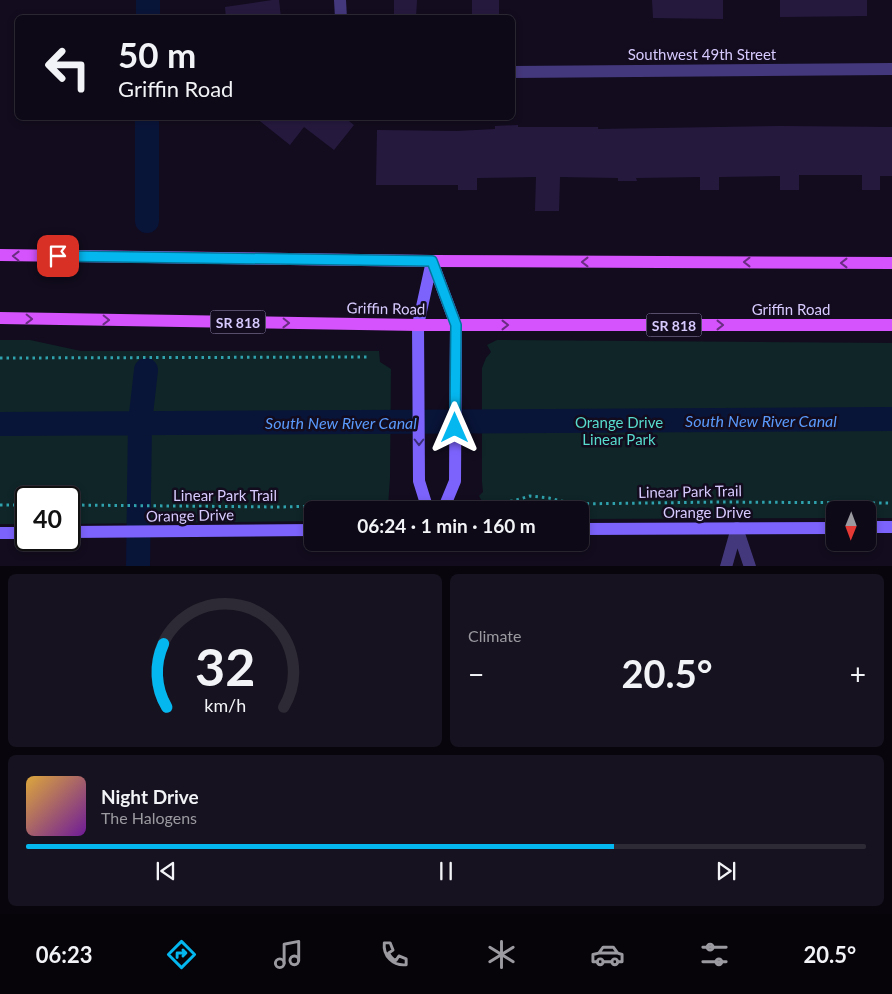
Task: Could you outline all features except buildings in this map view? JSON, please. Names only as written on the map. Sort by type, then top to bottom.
[{"type":"main road","points":[[0,256],[432,261],[892,263]]},
{"type":"main road","name":"Griffin Road","points":[[0,318],[418,325],[892,325]]},
{"type":"street","points":[[340,0],[341,15]]},
{"type":"street","name":"Southwest 49th Street","points":[[515,72],[892,70]]},
{"type":"street","points":[[425,501],[419,481],[418,325],[432,261]]},
{"type":"street","points":[[432,261],[456,325],[455,481],[447,501]]},
{"type":"street","points":[[876,527],[892,527]]},
{"type":"street","points":[[726,566],[737,528]]},
{"type":"street","points":[[737,528],[750,566]]},
{"type":"street","name":"Orange Drive","points":[[589,529],[826,528]]},
{"type":"street","name":"Orange Drive","points":[[80,532],[304,530]]},
{"type":"street","points":[[0,533],[15,533]]},
{"type":"path","points":[[0,358],[370,358]]},
{"type":"path","name":"Linear Park Trail","points":[[513,501],[530,496],[562,501]]},
{"type":"path","name":"Linear Park Trail","points":[[589,504],[892,503]]},
{"type":"path","points":[[0,505],[15,505]]},
{"type":"path","name":"Linear Park Trail","points":[[80,505],[304,506]]},
{"type":"green space","points":[[0,340],[30,340],[81,351],[379,351],[380,362],[391,369],[388,501],[304,501],[304,521],[80,524],[80,486],[15,486],[15,524],[0,524]]},
{"type":"green space","name":"Orange Drive Linear Park","points":[[497,340],[892,343],[892,518],[876,518],[876,501],[826,501],[826,518],[589,519],[589,501],[482,501],[479,496],[483,492],[482,368],[491,352],[487,345]]},
{"type":"waterway","points":[[148,0],[148,15]]},
{"type":"waterway","points":[[147,120],[147,221]]},
{"type":"waterway","points":[[138,566],[140,423],[146,370]]},
{"type":"waterway","name":"South New River Canal","points":[[0,424],[892,419]]},
{"type":"route","points":[[58,256],[432,261],[456,325],[455,428]]}]
